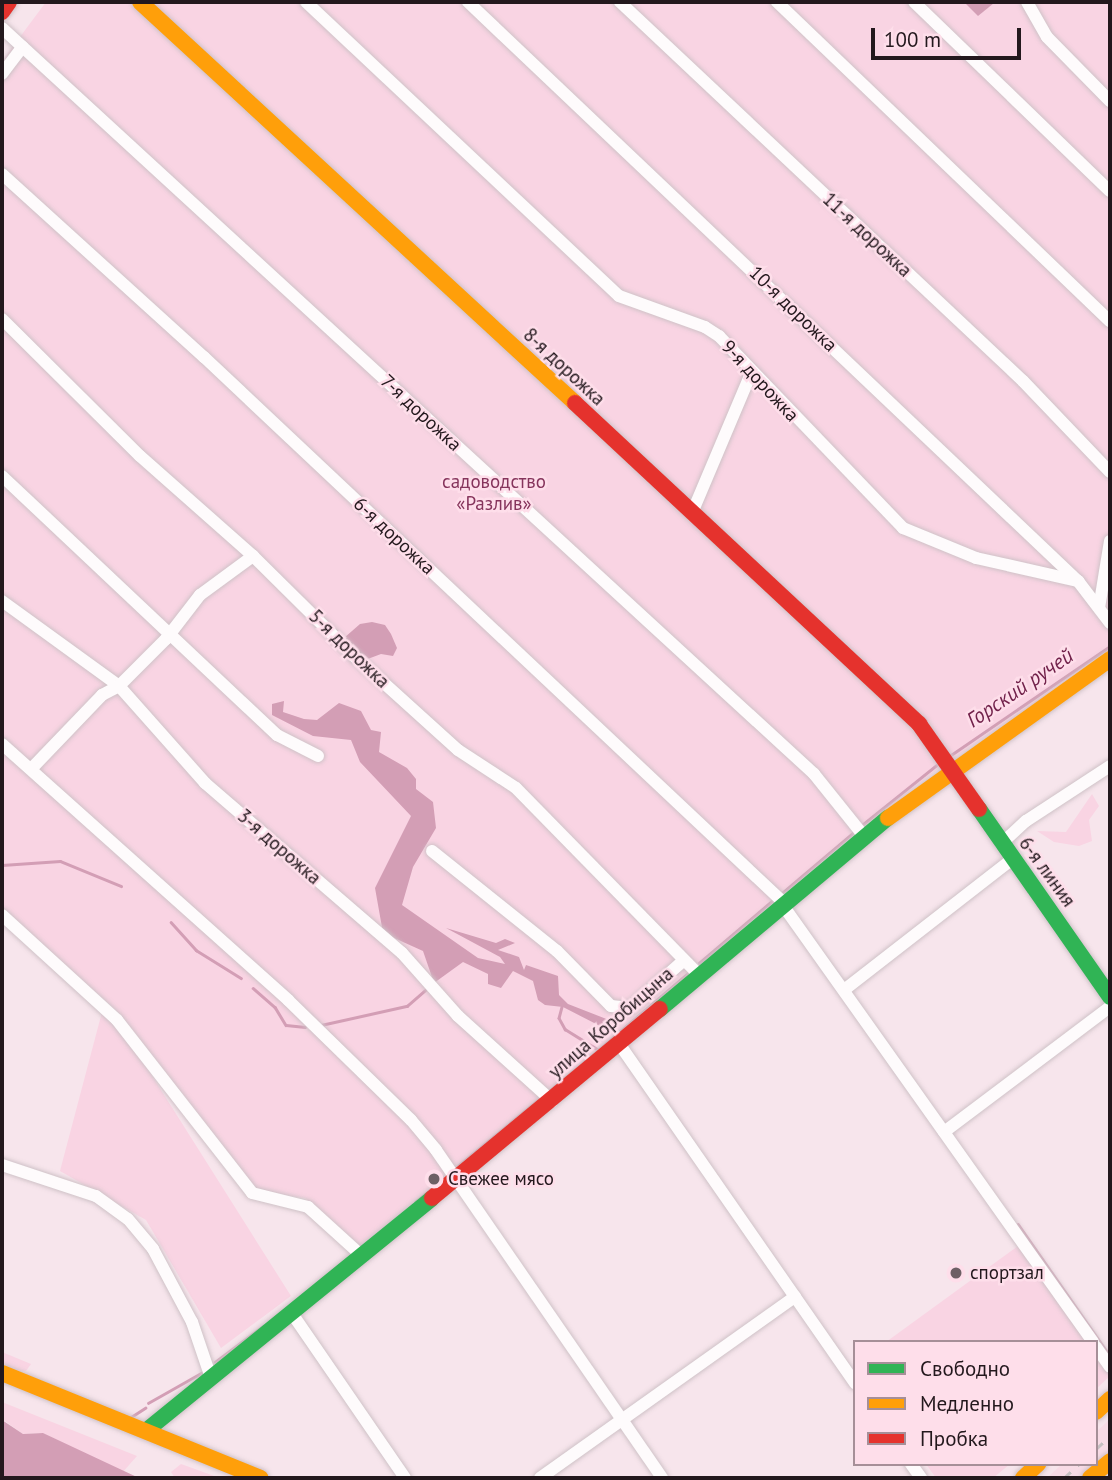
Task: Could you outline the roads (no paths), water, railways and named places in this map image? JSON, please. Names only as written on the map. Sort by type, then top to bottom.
[{"type":"main road","points":[[2,12],[9,2]]},
{"type":"main road","name":"8-я дорожка","points":[[140,2],[879,684],[919,724],[949,771]]},
{"type":"main road","name":"улица Коробицына","points":[[147,1430],[210,1375],[620,1045],[863,835],[949,771],[1110,659]]},
{"type":"main road","name":"6-я линия","points":[[949,771],[1110,997]]},
{"type":"main road","points":[[2,1373],[261,1478]]},
{"type":"main road","points":[[1090,1478],[1110,1461]]},
{"type":"main road","points":[[1023,1478],[1036,1466]]},
{"type":"street","name":"9-я дорожка","points":[[306,2],[619,296],[705,327],[903,528],[976,558],[1078,581]]},
{"type":"street","name":"10-я дорожка","points":[[468,2],[1078,581],[1110,623]]},
{"type":"street","name":"11-я дорожка","points":[[620,2],[1024,381],[1110,472]]},
{"type":"street","points":[[777,2],[1110,321]]},
{"type":"street","points":[[914,2],[1110,191]]},
{"type":"street","points":[[1027,2],[1047,37],[1110,101]]},
{"type":"street","name":"7-я дорожка","points":[[2,28],[814,774],[863,835]]},
{"type":"street","points":[[2,74],[22,47]]},
{"type":"street","name":"6-я дорожка","points":[[2,174],[205,357],[782,903],[1092,1340]]},
{"type":"street","name":"5-я дорожка","points":[[2,319],[140,456],[253,556],[458,750],[516,788],[699,975]]},
{"type":"street","points":[[692,513],[751,373]]},
{"type":"street","points":[[2,476],[170,630],[277,735],[318,756]]},
{"type":"street","points":[[1099,608],[1110,541]]},
{"type":"street","points":[[33,767],[102,695],[119,686],[200,595],[253,556]]},
{"type":"street","name":"3-я дорожка","points":[[2,601],[119,686],[205,783],[402,953],[458,1016],[552,1101]]},
{"type":"street","points":[[2,744],[33,767],[128,859],[288,1000],[411,1120],[662,1478]]},
{"type":"street","points":[[1001,844],[1027,821],[1110,766]]},
{"type":"street","points":[[432,851],[557,951],[611,1006],[630,1008],[684,960]]},
{"type":"street","points":[[844,990],[1012,859]]},
{"type":"street","points":[[2,915],[117,1020],[252,1193],[308,1207],[361,1255]]},
{"type":"street","points":[[944,1132],[1110,1007]]},
{"type":"street","points":[[620,1045],[853,1380]]},
{"type":"street","points":[[2,1165],[96,1196],[128,1219],[153,1249],[179,1298],[210,1375]]},
{"type":"street","points":[[540,1478],[795,1297]]},
{"type":"street","points":[[291,1312],[405,1478]]},
{"type":"street","points":[[1098,1350],[1110,1367]]},
{"type":"waterway","name":"Горский ручей","points":[[948,757],[1110,646]]},
{"type":"waterway","name":"Горский ручей","points":[[862,825],[939,763]]},
{"type":"waterway","name":"Горский ручей","points":[[782,893],[854,832]]},
{"type":"waterway","name":"Горский ручей","points":[[2,865],[60,861],[121,886]]},
{"type":"waterway","name":"Горский ручей","points":[[699,963],[773,900]]},
{"type":"waterway","name":"Горский ручей","points":[[171,922],[196,950],[241,978]]},
{"type":"waterway","name":"Горский ручей","points":[[562,1007],[559,1018],[565,1029],[598,1050],[688,973]]},
{"type":"waterway","name":"Горский ручей","points":[[253,988],[275,1007],[286,1025],[305,1027]]},
{"type":"waterway","name":"Горский ручей","points":[[321,1025],[407,1006],[428,988]]},
{"type":"waterway","points":[[549,1091],[598,1050]]},
{"type":"waterway","points":[[454,1169],[540,1098]]},
{"type":"waterway","points":[[415,1202],[447,1176]]},
{"type":"waterway","points":[[1018,1224],[1110,1356]]},
{"type":"waterway","points":[[215,1362],[263,1326]]},
{"type":"waterway","points":[[148,1403],[203,1372]]},
{"type":"waterway","points":[[131,1417],[145,1408]]},
{"type":"railway","points":[[1098,1447],[1110,1436]]},
{"type":"railway","points":[[1064,1478],[1077,1466]]},
{"type":"place","name":"Свежее мясо","points":[[434,1179]]},
{"type":"place","name":"спортзал","points":[[956,1273]]},
{"type":"park label","name":"садоводство «Разлив»","points":[[494,493]]}]
